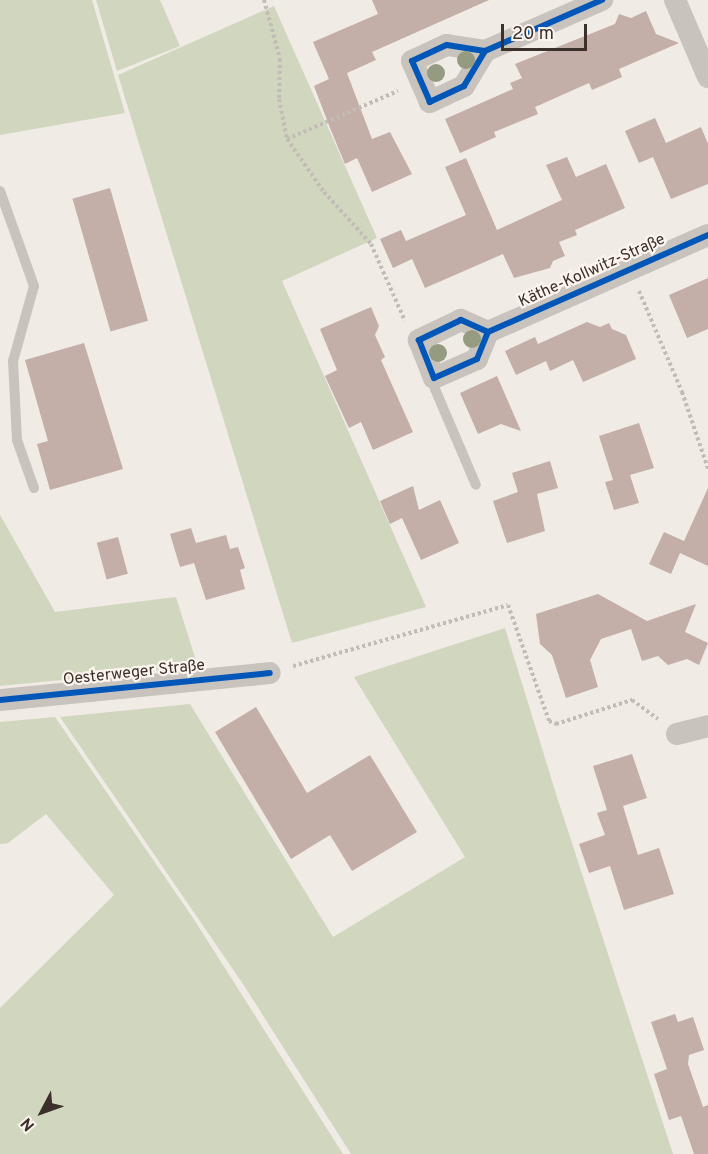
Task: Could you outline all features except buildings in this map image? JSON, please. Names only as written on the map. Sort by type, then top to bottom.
[{"type":"street","points":[[485,51],[464,87],[430,102],[412,61],[447,45],[485,51],[602,0]]},
{"type":"street","points":[[675,0],[708,77]]},
{"type":"street","name":"Käthe-Kollwitz-Straße","points":[[488,332],[708,235]]},
{"type":"street","points":[[461,320],[488,332],[477,359],[434,378],[419,340],[461,320]]},
{"type":"street","name":"Oesterweger Straße","points":[[0,700],[270,673]]},
{"type":"street","points":[[677,734],[708,726]]},
{"type":"lane","points":[[0,191],[34,286],[13,361],[17,440],[34,489]]},
{"type":"lane","points":[[434,378],[435,389],[476,485]]},
{"type":"path","points":[[264,0],[280,59],[279,99],[287,139],[324,192],[371,244],[409,330],[419,340]]},
{"type":"path","points":[[287,139],[421,81]]},
{"type":"path","points":[[629,269],[682,392],[708,469]]},
{"type":"path","points":[[270,673],[508,605],[549,721],[556,724],[632,700],[677,734]]},
{"type":"green space","points":[[0,0],[92,0],[125,113],[0,135]]},
{"type":"green space","points":[[96,0],[160,0],[180,46],[117,71]]},
{"type":"green space","points":[[274,6],[377,238],[282,281],[426,607],[292,643],[118,75]]},
{"type":"green space","points":[[0,515],[55,612],[176,597],[198,667],[0,686]]},
{"type":"green space","points":[[505,628],[557,797],[673,1154],[351,1154],[243,984],[60,717],[190,704],[333,937],[465,857],[354,677]]},
{"type":"green space","points":[[55,717],[193,918],[343,1154],[0,1154],[0,1008],[114,895],[46,814],[8,843],[0,844],[0,722]]},
{"type":"cycle path","points":[[485,51],[464,86],[430,102],[412,61],[447,45],[485,51],[602,0]]},
{"type":"cycle path","points":[[488,332],[461,320],[419,340],[434,378],[477,359],[488,332],[708,235]]},
{"type":"cycle path","points":[[0,700],[270,673]]}]
